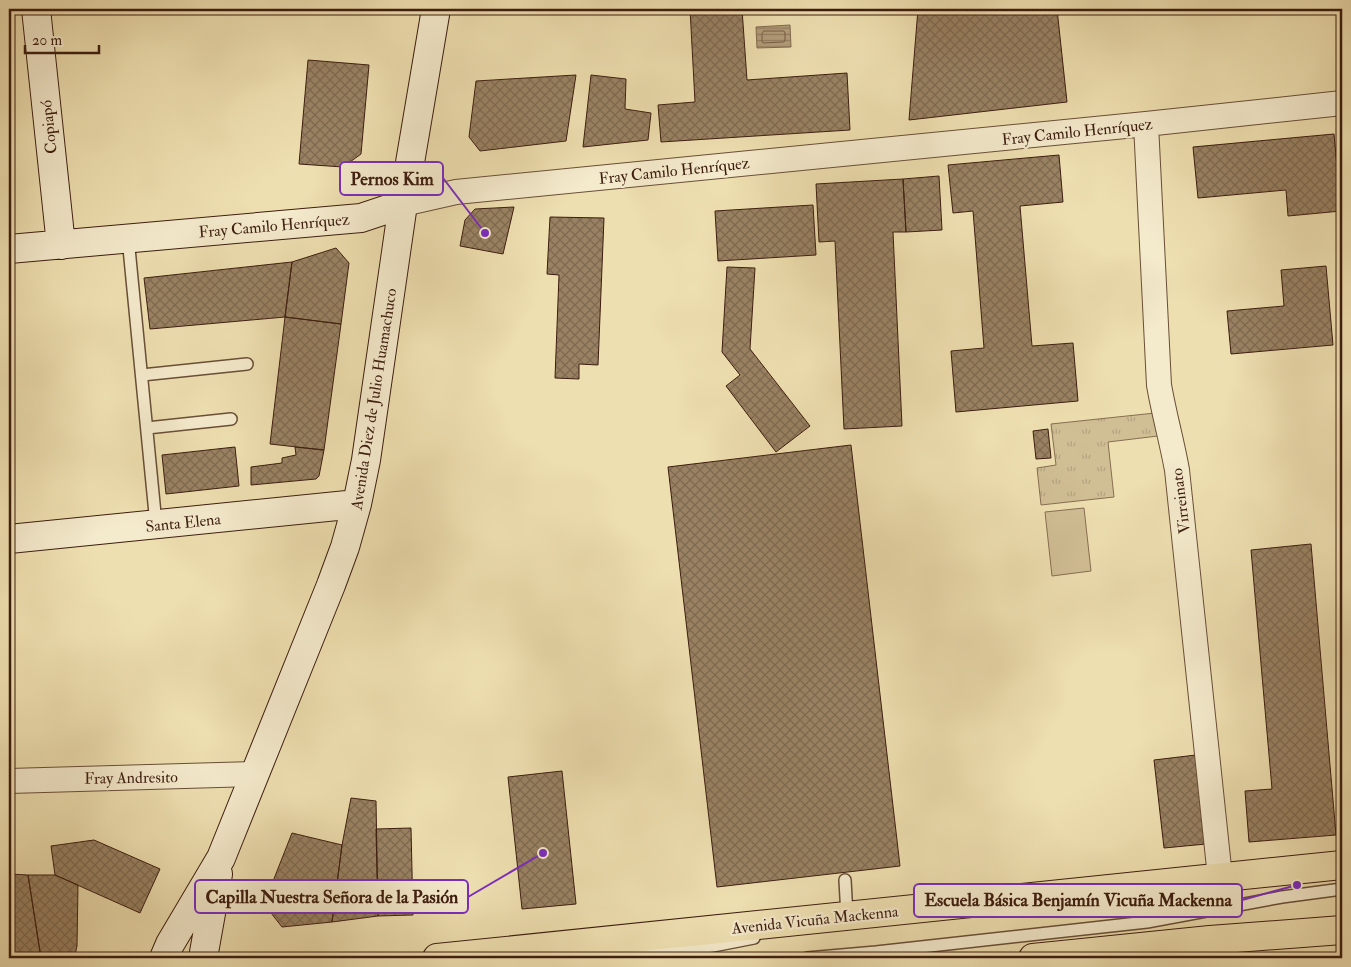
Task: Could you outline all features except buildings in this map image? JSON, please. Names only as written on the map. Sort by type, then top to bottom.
[{"type":"main road","name":"Copiapó","points":[[36,9],[61,244]]},
{"type":"main road","name":"Avenida Diez de Julio Huamachuco","points":[[164,958],[170,944],[221,858],[345,547],[357,504],[366,460],[403,204],[436,9]]},
{"type":"main road","name":"Fray Camilo Henríquez","points":[[9,249],[361,218],[403,204]]},
{"type":"main road","name":"Santa Elena","points":[[9,539],[357,504]]},
{"type":"main road","name":"Avenida Diez de Julio Huamachuco","points":[[203,958],[221,858]]},
{"type":"main road","name":"Avenida Vicuña Mackenna","points":[[437,958],[1342,865]]},
{"type":"main road","points":[[1045,958],[1211,949],[1342,930]]},
{"type":"street","name":"Fray Camilo Henríquez","points":[[403,204],[456,192],[1342,103]]},
{"type":"street","name":"Virreinato","points":[[1146,124],[1159,385],[1163,412],[1170,434],[1177,470],[1220,877]]},
{"type":"street","name":"Fray Andresito","points":[[9,781],[254,774]]},
{"type":"lane","points":[[128,238],[156,524]]},
{"type":"lane","points":[[142,375],[247,364]]},
{"type":"lane","points":[[146,428],[231,419]]},
{"type":"lane","points":[[845,880],[847,916]]},
{"type":"lane","points":[[808,958],[1147,922],[1282,897],[1342,889]]},
{"type":"lane","points":[[655,935],[768,937]]},
{"type":"lane","points":[[624,958],[713,946],[752,938]]},
{"type":"green space","points":[[1155,413],[1158,436],[1108,442],[1114,497],[1041,505],[1037,468],[1056,465],[1051,424]]},
{"type":"green space","points":[[1084,508],[1091,571],[1052,576],[1045,512]]},
{"type":"water","points":[[790,25],[791,47],[757,48],[756,27]]},
{"type":"place","name":"Pernos Kim","points":[[485,233]]},
{"type":"place","name":"Capilla Nuestra Señora de la Pasión","points":[[543,853]]},
{"type":"place","name":"Escuela Básica Benjamín Vicuña Mackenna","points":[[1297,885]]}]
